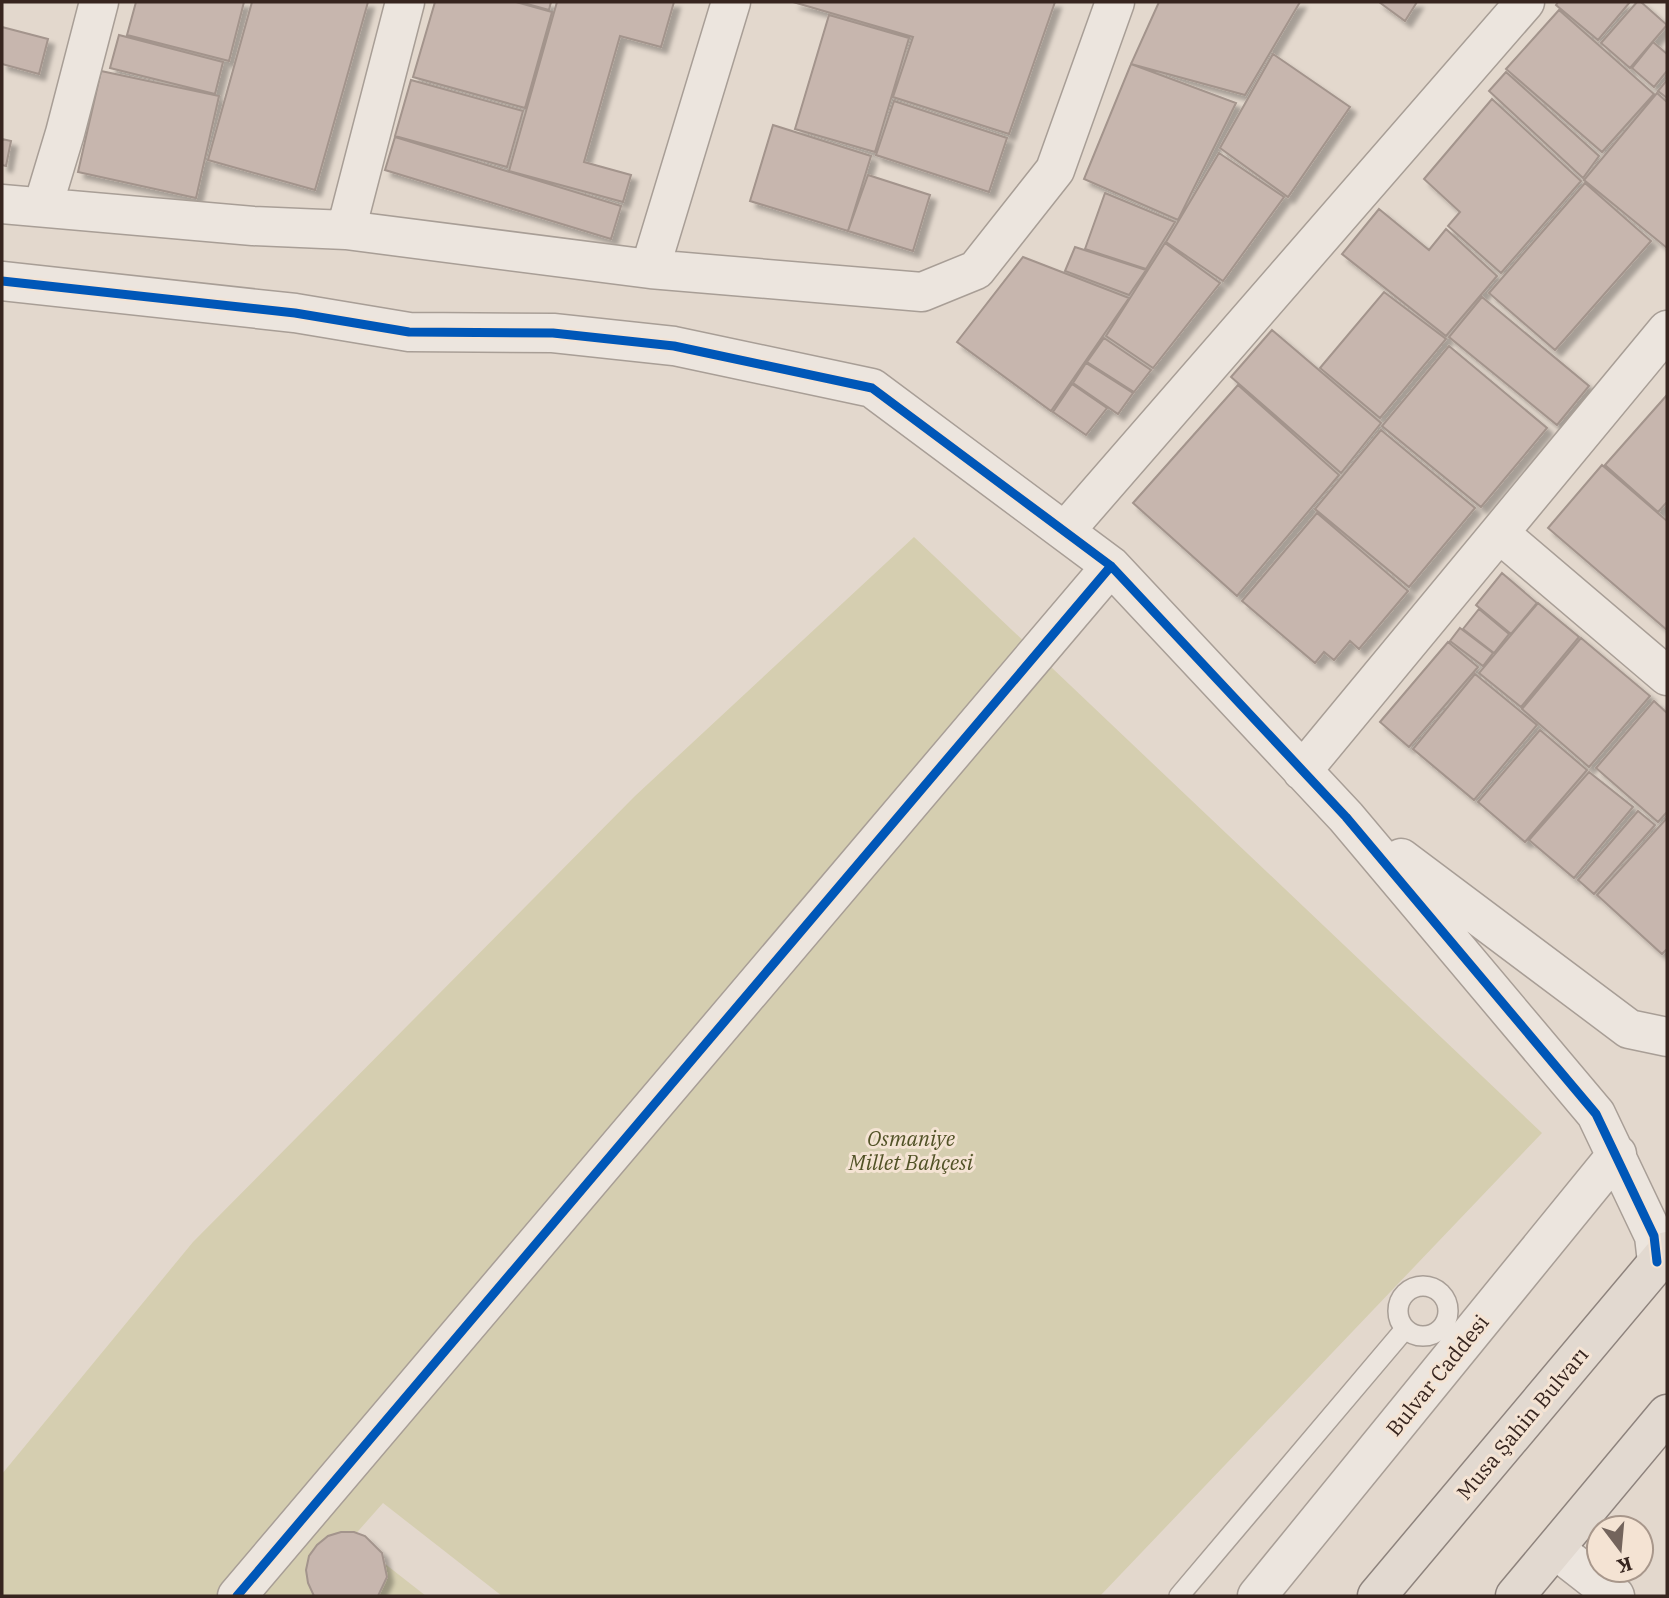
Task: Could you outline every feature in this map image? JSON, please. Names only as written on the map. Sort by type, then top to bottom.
[{"type":"main road","name":"Musa Şahin Bulvarı","points":[[1377,1596],[1662,1257]]},
{"type":"main road","points":[[1515,1596],[1667,1414]]},
{"type":"street","points":[[43,206],[99,2]]},
{"type":"street","points":[[346,230],[405,2]]},
{"type":"street","points":[[650,269],[731,2]]},
{"type":"street","points":[[2,204],[253,226],[346,230],[650,269],[922,292],[976,270],[1055,170],[1115,2]]},
{"type":"street","points":[[1065,531],[1525,2]]},
{"type":"street","points":[[2,281],[295,313],[410,332],[553,332],[674,345],[872,388],[1111,566],[1346,817],[1597,1114],[1662,1257]]},
{"type":"street","points":[[1302,771],[1667,332]]},
{"type":"street","points":[[1499,533],[1667,676]]},
{"type":"street","points":[[237,1596],[1111,566]]},
{"type":"street","points":[[1346,817],[1629,1030],[1667,1037]]},
{"type":"street","name":"Bulvar Caddesi","points":[[1256,1596],[1616,1154]]},
{"type":"street","points":[[1556,1550],[1615,1596]]},
{"type":"lane","points":[[1179,1596],[1405,1329]]},
{"type":"green space","name":"Osmaniye Millet Bahçesi","points":[[914,537],[1542,1133],[1100,1596],[502,1596],[383,1503],[352,1538],[426,1596],[2,1596],[2,1474],[193,1242],[635,796]]},
{"type":"building","points":[[136,2],[244,2],[229,61],[127,35]]},
{"type":"building","points":[[252,2],[368,2],[315,190],[208,160]]},
{"type":"building","points":[[435,2],[516,2],[552,12],[525,108],[413,77]]},
{"type":"building","points":[[520,2],[551,2],[549,10]]},
{"type":"building","points":[[557,2],[674,2],[661,47],[620,36],[584,162],[631,175],[623,202],[509,171]]},
{"type":"building","points":[[793,2],[1055,2],[1009,134],[893,97],[913,37]]},
{"type":"building","points":[[1159,2],[1300,2],[1245,95],[1131,64]]},
{"type":"building","points":[[1379,2],[1417,2],[1405,21]]},
{"type":"building","points":[[1558,2],[1630,2],[1598,40],[1556,5]]},
{"type":"building","points":[[1637,2],[1641,2],[1667,25],[1630,68],[1601,43]]},
{"type":"building","points":[[1559,10],[1654,94],[1602,152],[1506,69]]},
{"type":"building","points":[[829,15],[909,38],[875,152],[795,129]]},
{"type":"building","points":[[2,27],[48,39],[39,74],[2,64]]},
{"type":"building","points":[[119,35],[223,62],[215,94],[110,68]]},
{"type":"building","points":[[1653,42],[1667,54],[1667,71],[1654,87],[1632,68]]},
{"type":"building","points":[[1273,54],[1350,107],[1288,197],[1220,148]]},
{"type":"building","points":[[1131,64],[1236,103],[1178,220],[1084,179]]},
{"type":"building","points":[[101,71],[219,96],[196,198],[78,172]]},
{"type":"building","points":[[1506,72],[1599,156],[1583,178],[1489,91]]},
{"type":"building","points":[[411,80],[523,111],[507,167],[395,136]]},
{"type":"building","points":[[1667,80],[1667,98],[1658,91]]},
{"type":"building","points":[[1657,93],[1667,102],[1667,248],[1584,180]]},
{"type":"building","points":[[1492,99],[1581,181],[1501,273],[1448,226],[1460,212],[1424,179]]},
{"type":"building","points":[[894,101],[1007,138],[989,192],[876,155]]},
{"type":"building","points":[[773,125],[871,156],[848,231],[750,201]]},
{"type":"building","points":[[395,137],[621,206],[611,239],[385,170]]},
{"type":"building","points":[[2,139],[11,141],[6,166],[2,165]]},
{"type":"building","points":[[1219,153],[1284,197],[1223,281],[1166,242]]},
{"type":"building","points":[[868,175],[930,195],[913,251],[848,231]]},
{"type":"building","points":[[1585,183],[1651,241],[1555,350],[1489,293]]},
{"type":"building","points":[[1105,193],[1175,222],[1146,269],[1085,249]]},
{"type":"building","points":[[1379,209],[1429,250],[1446,229],[1497,276],[1446,336],[1342,254]]},
{"type":"building","points":[[1165,243],[1220,283],[1153,368],[1106,336]]},
{"type":"building","points":[[1075,247],[1146,270],[1129,295],[1065,271]]},
{"type":"building","points":[[1023,257],[1129,298],[1051,411],[957,342]]},
{"type":"building","points":[[1384,292],[1446,339],[1380,418],[1320,368]]},
{"type":"building","points":[[1482,297],[1589,386],[1557,425],[1449,337]]},
{"type":"building","points":[[1272,330],[1381,423],[1341,473],[1231,377]]},
{"type":"building","points":[[1104,338],[1151,370],[1134,392],[1087,362]]},
{"type":"building","points":[[1449,346],[1547,428],[1481,507],[1382,426]]},
{"type":"building","points":[[1086,363],[1133,393],[1118,414],[1073,383]]},
{"type":"building","points":[[1072,384],[1107,408],[1086,435],[1053,412]]},
{"type":"building","points":[[1238,385],[1339,475],[1237,596],[1133,503]]},
{"type":"building","points":[[1667,395],[1667,502],[1658,512],[1605,465]]},
{"type":"building","points":[[1381,430],[1475,508],[1409,587],[1315,509]]},
{"type":"building","points":[[1602,465],[1667,521],[1667,630],[1548,528]]},
{"type":"building","points":[[1317,513],[1408,591],[1359,649],[1350,641],[1334,660],[1324,652],[1315,663],[1242,601]]},
{"type":"building","points":[[1502,573],[1537,603],[1511,634],[1476,605]]},
{"type":"building","points":[[1538,603],[1579,637],[1521,707],[1479,673]]},
{"type":"building","points":[[1479,609],[1509,634],[1494,653],[1463,629]]},
{"type":"building","points":[[1460,628],[1493,653],[1483,666],[1450,641]]},
{"type":"building","points":[[1581,638],[1650,696],[1589,767],[1522,709]]},
{"type":"building","points":[[1448,642],[1478,667],[1409,747],[1380,722]]},
{"type":"building","points":[[1475,674],[1537,725],[1474,800],[1413,749]]},
{"type":"building","points":[[1654,701],[1667,713],[1667,812],[1658,822],[1596,768]]},
{"type":"building","points":[[1540,730],[1587,770],[1525,842],[1478,802]]},
{"type":"building","points":[[1589,772],[1633,807],[1574,878],[1529,840]]},
{"type":"building","points":[[1638,811],[1655,825],[1594,894],[1578,880]]},
{"type":"building","points":[[1667,818],[1667,949],[1662,954],[1597,895]]},
{"type":"building","points":[[354,1532],[365,1536],[382,1553],[387,1577],[378,1596],[314,1596],[306,1570],[309,1556],[328,1536]]},
{"type":"cycle path","points":[[2,281],[295,313],[409,332],[553,333],[674,346],[872,388],[1111,566],[1346,817],[1596,1114],[1654,1236],[1657,1262]]},
{"type":"cycle path","points":[[237,1596],[1111,566]]}]
